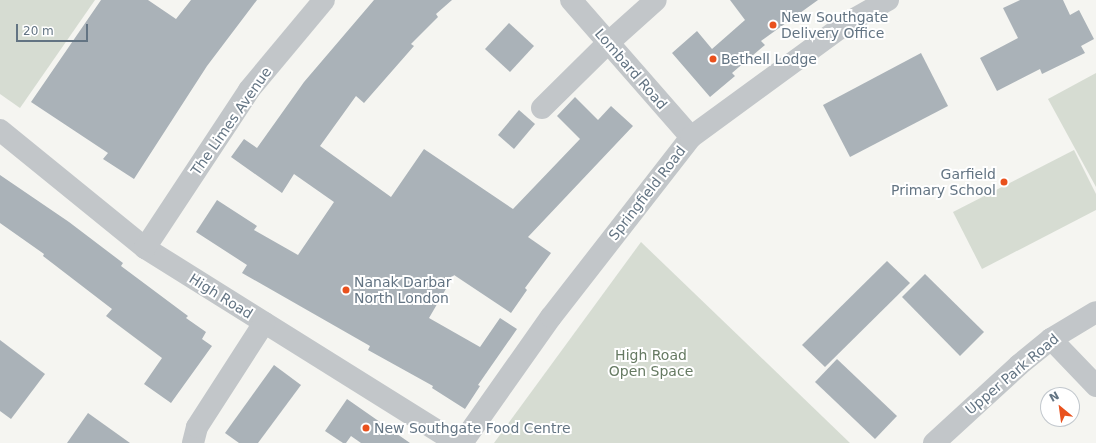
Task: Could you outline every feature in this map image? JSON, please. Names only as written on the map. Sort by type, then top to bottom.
[{"type":"street","name":"The Limes Avenue","points":[[145,248],[249,90],[324,0]]},
{"type":"street","name":"Lombard Road","points":[[571,0],[691,137]]},
{"type":"street","points":[[542,108],[608,43],[656,0]]},
{"type":"street","name":"Springfield Road","points":[[462,443],[551,317],[691,137],[847,23],[888,0]]},
{"type":"street","name":"High Road","points":[[0,130],[145,248],[457,443]]},
{"type":"street","name":"Upper Park Road","points":[[934,443],[1019,365],[1051,339],[1096,312]]},
{"type":"street","points":[[194,443],[197,427],[264,323]]},
{"type":"street","points":[[1051,339],[1096,386]]},
{"type":"green space","points":[[0,0],[95,0],[20,108],[0,94]]},
{"type":"green space","points":[[1096,73],[1096,187],[1048,99]]},
{"type":"green space","points":[[1074,150],[1096,194],[1096,210],[982,269],[953,212]]},
{"type":"green space","name":"High Road Open Space","points":[[641,242],[850,443],[494,443]]},
{"type":"building","points":[[101,0],[148,0],[176,19],[191,0],[257,0],[207,66],[134,179],[103,159],[108,153],[31,102]]},
{"type":"building","points":[[374,0],[452,0],[436,14],[438,17],[411,44],[414,46],[364,103],[356,96],[320,146],[391,197],[424,149],[513,209],[580,139],[557,116],[575,97],[598,120],[611,106],[633,126],[528,237],[551,253],[525,288],[527,290],[511,313],[454,275],[429,318],[480,347],[500,318],[517,329],[478,385],[480,386],[465,409],[432,388],[433,386],[368,350],[370,346],[242,273],[247,265],[196,232],[217,200],[257,226],[254,230],[298,255],[334,202],[294,174],[282,193],[231,157],[244,139],[257,148],[304,82]]},
{"type":"building","name":"Bethell Lodge","points":[[730,0],[818,0],[761,41],[765,45],[732,73],[735,76],[710,97],[672,53],[697,31],[712,49],[745,20]]},
{"type":"building","points":[[1020,0],[1063,0],[1070,15],[1079,10],[1094,39],[1081,46],[1085,53],[1042,74],[1040,69],[997,91],[980,58],[1018,38],[1003,8]]},
{"type":"building","points":[[509,23],[534,46],[510,72],[485,49]]},
{"type":"building","points":[[921,53],[948,106],[850,157],[823,105]]},
{"type":"building","points":[[519,110],[535,124],[514,149],[498,135]]},
{"type":"building","points":[[0,175],[69,222],[123,263],[121,266],[188,316],[186,318],[206,332],[202,339],[212,346],[171,403],[144,384],[162,358],[106,316],[112,309],[43,256],[44,254],[0,223]]},
{"type":"building","points":[[887,261],[910,283],[825,367],[802,345]]},
{"type":"building","points":[[925,274],[984,332],[960,356],[902,297]]},
{"type":"building","points":[[0,340],[45,374],[11,419],[0,411]]},
{"type":"building","points":[[837,359],[897,416],[875,439],[815,382]]},
{"type":"building","points":[[274,365],[301,385],[258,443],[239,443],[225,433]]},
{"type":"building","points":[[347,399],[410,443],[361,443],[351,436],[346,443],[343,443],[325,431]]},
{"type":"building","points":[[88,413],[130,443],[67,443]]},
{"type":"place","name":"New Southgate Delivery Office","points":[[773,25]]},
{"type":"place","name":"Bethell Lodge","points":[[713,59]]},
{"type":"place","name":"Garfield Primary School","points":[[1004,182]]},
{"type":"place","name":"Nanak Darbar North London","points":[[346,290]]},
{"type":"place","name":"New Southgate Food Centre","points":[[366,428]]}]
